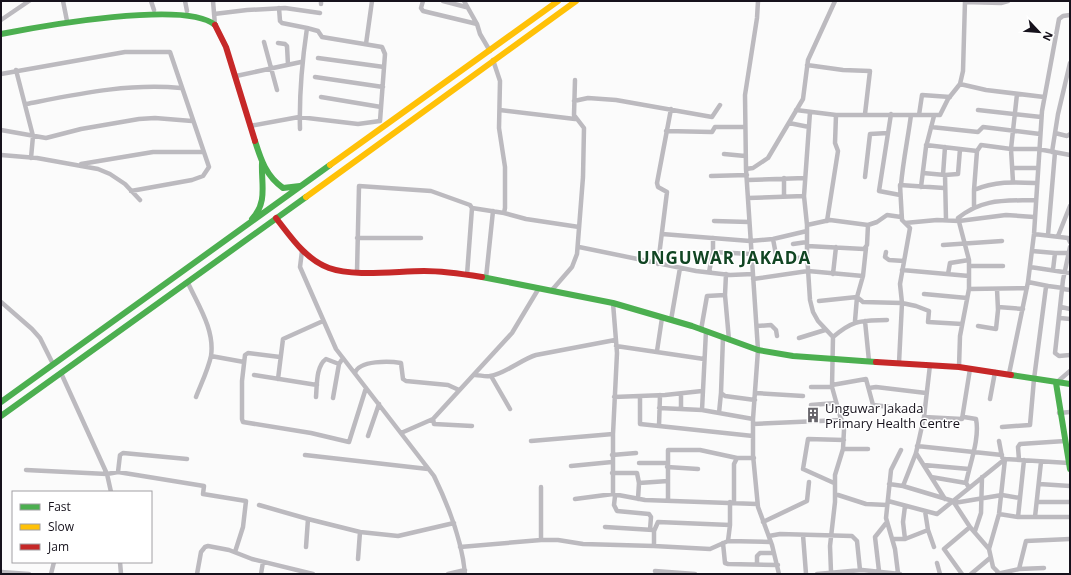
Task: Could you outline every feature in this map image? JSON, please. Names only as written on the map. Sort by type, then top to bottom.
[{"type":"street","points":[[1,20],[29,1]]},
{"type":"street","points":[[63,1],[67,21]]},
{"type":"street","points":[[151,1],[154,10]]},
{"type":"street","points":[[184,1],[187,11]]},
{"type":"street","points":[[213,1],[215,26]]},
{"type":"street","points":[[366,44],[372,1]]},
{"type":"street","points":[[423,1],[421,8],[423,11],[478,24]]},
{"type":"street","points":[[443,1],[466,7]]},
{"type":"street","points":[[464,1],[466,7],[478,24],[480,34],[490,51]]},
{"type":"street","points":[[1,402],[558,1]]},
{"type":"street","points":[[1,416],[188,283],[576,1]]},
{"type":"street","points":[[758,1],[757,18],[745,95],[746,168],[748,180],[750,241],[758,350],[753,436],[757,504],[771,542],[780,574]]},
{"type":"street","points":[[746,168],[753,168],[768,158],[803,99],[807,65],[811,51],[835,1]]},
{"type":"street","points":[[796,110],[836,115],[940,115],[950,97],[960,84],[963,71],[965,1],[1001,3],[1008,1]]},
{"type":"street","points":[[214,14],[279,8],[320,14]]},
{"type":"street","points":[[250,126],[299,117],[358,124],[380,121],[384,49],[382,47],[322,37],[318,31],[282,23],[280,21],[279,8]]},
{"type":"street","points":[[1,34],[67,21],[154,10],[187,11],[210,20],[215,26],[226,47],[262,163],[273,181],[283,188],[301,186]]},
{"type":"street","points":[[1009,374],[1027,288],[1032,251],[1038,149],[1044,97],[1059,19],[1063,16],[1070,15]]},
{"type":"street","points":[[300,129],[301,62],[307,28]]},
{"type":"street","points":[[264,42],[270,69],[277,90]]},
{"type":"street","points":[[278,43],[285,44],[287,46],[288,65]]},
{"type":"street","points":[[1,74],[16,70],[125,52],[170,52],[192,121],[209,167],[203,176],[192,180],[131,191]]},
{"type":"street","points":[[318,58],[384,67]]},
{"type":"street","points":[[493,60],[500,81],[500,138],[505,167],[506,197],[504,213]]},
{"type":"street","points":[[236,76],[301,62]]},
{"type":"street","points":[[1048,235],[1055,133],[1070,63]]},
{"type":"street","points":[[807,65],[843,70],[870,71],[865,114]]},
{"type":"street","points":[[16,70],[26,104],[33,136],[30,158]]},
{"type":"street","points":[[315,77],[383,87]]},
{"type":"street","points":[[575,80],[575,119]]},
{"type":"street","points":[[960,84],[1044,97]]},
{"type":"street","points":[[26,104],[117,88],[139,86],[181,88]]},
{"type":"street","points":[[1013,182],[1011,149],[1017,94]]},
{"type":"street","points":[[919,115],[922,95],[950,97]]},
{"type":"street","points":[[321,97],[381,107]]},
{"type":"street","points":[[574,101],[588,98],[714,116]]},
{"type":"street","points":[[666,130],[712,132],[715,127],[714,116],[720,105]]},
{"type":"street","points":[[658,264],[667,192],[658,186],[657,183],[670,109]]},
{"type":"street","points":[[500,110],[575,119],[584,128],[578,247],[572,267],[552,290]]},
{"type":"street","points":[[978,110],[1041,117]]},
{"type":"street","points":[[810,112],[804,196],[807,225],[808,271],[813,312],[832,337],[832,386],[842,420],[844,440],[834,483],[835,494],[831,535],[831,572]]},
{"type":"street","points":[[891,114],[879,191],[900,195]]},
{"type":"street","points":[[827,221],[838,151],[835,143],[836,115]]},
{"type":"street","points":[[899,363],[902,303],[900,284],[910,228],[901,217],[900,188],[903,157],[909,132],[911,115]]},
{"type":"street","points":[[921,187],[926,145],[934,116]]},
{"type":"street","points":[[1,130],[46,138],[139,119],[155,118],[192,121]]},
{"type":"street","points":[[789,123],[809,127]]},
{"type":"street","points":[[715,127],[745,127]]},
{"type":"street","points":[[932,127],[978,132],[983,127],[1012,132],[1040,134]]},
{"type":"street","points":[[865,177],[870,134],[888,133]]},
{"type":"street","points":[[1055,133],[1067,136],[1070,134]]},
{"type":"street","points":[[926,145],[977,151]]},
{"type":"street","points":[[974,208],[977,151],[981,145],[1011,149],[1038,149],[1070,155]]},
{"type":"street","points":[[945,147],[944,188],[946,220]]},
{"type":"street","points":[[923,173],[944,175],[958,174],[960,149]]},
{"type":"street","points":[[75,165],[154,152],[204,152]]},
{"type":"street","points":[[724,154],[746,156]]},
{"type":"street","points":[[1,155],[98,169],[110,174],[140,200]]},
{"type":"street","points":[[244,227],[256,216],[265,196],[261,177],[262,163]]},
{"type":"street","points":[[1012,168],[1037,168]]},
{"type":"street","points":[[711,176],[747,175]]},
{"type":"street","points":[[784,178],[784,196]]},
{"type":"street","points":[[748,180],[805,178]]},
{"type":"street","points":[[974,190],[1003,182],[1036,183]]},
{"type":"street","points":[[901,184],[944,188]]},
{"type":"street","points":[[357,272],[359,186],[431,192],[472,208],[504,213],[526,219],[579,227]]},
{"type":"street","points":[[748,198],[804,196]]},
{"type":"street","points":[[959,367],[962,324],[969,289],[969,260],[958,218],[974,208],[1002,200],[1035,200]]},
{"type":"street","points":[[1058,236],[1070,206]]},
{"type":"street","points":[[467,275],[472,208]]},
{"type":"street","points":[[486,278],[493,211]]},
{"type":"street","points":[[807,225],[827,221],[868,225],[877,222],[887,215],[901,217]]},
{"type":"street","points":[[905,222],[946,220],[959,221],[1006,215],[1034,217]]},
{"type":"street","points":[[276,218],[302,251],[329,268],[357,272],[426,271],[467,275],[552,290],[613,303],[703,330],[758,350],[793,356],[831,360],[959,367],[1070,384]]},
{"type":"street","points":[[714,221],[749,222]]},
{"type":"street","points":[[855,322],[857,298],[863,276],[868,225]]},
{"type":"street","points":[[662,234],[750,241],[773,240],[807,231]]},
{"type":"street","points":[[1034,234],[1068,238],[1070,242]]},
{"type":"street","points":[[357,238],[421,238]]},
{"type":"street","points":[[709,272],[713,252],[713,238]]},
{"type":"street","points":[[773,240],[777,260]]},
{"type":"street","points":[[943,245],[1002,241]]},
{"type":"street","points":[[793,244],[866,248]]},
{"type":"street","points":[[578,247],[680,268],[753,277],[808,271],[863,276]]},
{"type":"street","points":[[833,274],[836,247]]},
{"type":"street","points":[[1070,247],[1064,272],[1055,353],[1059,356],[1070,355]]},
{"type":"street","points":[[302,251],[300,267],[332,341],[343,358],[428,469],[445,500],[454,523],[465,572],[448,574]]},
{"type":"street","points":[[1032,251],[1068,255]]},
{"type":"street","points":[[713,252],[751,254]]},
{"type":"street","points":[[886,252],[885,257],[889,260],[904,261]]},
{"type":"street","points":[[1053,270],[1055,253]]},
{"type":"street","points":[[797,258],[807,257]]},
{"type":"street","points":[[948,274],[948,267],[950,263],[969,260]]},
{"type":"street","points":[[969,266],[1004,266]]},
{"type":"street","points":[[1030,266],[1070,273]]},
{"type":"street","points":[[671,320],[680,268]]},
{"type":"street","points":[[902,270],[969,276]]},
{"type":"street","points":[[719,413],[726,338],[726,274]]},
{"type":"street","points":[[1028,282],[1070,290]]},
{"type":"street","points":[[188,283],[209,329],[211,356],[196,397]]},
{"type":"street","points":[[1002,427],[1030,425],[1034,378],[1048,286]]},
{"type":"street","points":[[969,289],[997,289],[1008,287],[1027,288]]},
{"type":"street","points":[[401,432],[433,419],[512,333],[539,288]]},
{"type":"street","points":[[978,326],[996,330],[998,307],[997,289]]},
{"type":"street","points":[[924,294],[967,298]]},
{"type":"street","points":[[702,410],[704,359],[703,330],[707,296],[726,295]]},
{"type":"street","points":[[819,301],[857,298],[866,302],[902,303],[929,311],[928,322],[962,324]]},
{"type":"street","points":[[1,302],[40,338],[53,364]]},
{"type":"street","points":[[613,303],[616,346],[612,456],[614,505],[617,511],[649,514],[651,517],[654,546]]},
{"type":"street","points":[[998,307],[1023,309]]},
{"type":"street","points":[[1061,307],[1070,309]]},
{"type":"street","points":[[657,351],[662,318]]},
{"type":"street","points":[[1060,318],[1070,319]]},
{"type":"street","points":[[832,337],[855,322],[887,320]]},
{"type":"street","points":[[278,379],[283,339],[323,321]]},
{"type":"street","points":[[865,321],[869,361]]},
{"type":"street","points":[[757,326],[771,325],[776,330],[777,336]]},
{"type":"street","points":[[799,338],[826,330]]},
{"type":"street","points":[[475,375],[491,376],[498,374],[526,358],[536,355],[615,340]]},
{"type":"street","points":[[616,346],[704,359]]},
{"type":"street","points":[[280,357],[246,353],[242,380],[242,419],[244,422],[311,433],[349,442],[366,388]]},
{"type":"street","points":[[211,356],[244,362]]},
{"type":"street","points":[[333,398],[338,364],[343,358]]},
{"type":"street","points":[[316,397],[319,369],[324,360],[338,364]]},
{"type":"street","points":[[355,373],[361,366],[367,364],[395,362],[401,363],[404,379],[406,381],[448,385],[459,390]]},
{"type":"street","points":[[903,486],[916,453],[924,417],[930,365]]},
{"type":"street","points":[[964,417],[970,369]]},
{"type":"street","points":[[1056,383],[1070,371]]},
{"type":"street","points":[[990,399],[996,372]]},
{"type":"street","points":[[61,373],[107,474],[111,491]]},
{"type":"street","points":[[254,375],[317,385]]},
{"type":"street","points":[[491,376],[510,409]]},
{"type":"street","points":[[811,387],[832,386],[866,379],[873,405],[924,411]]},
{"type":"street","points":[[917,446],[972,451],[1003,458],[1070,466],[1067,443],[1059,413],[1056,383]]},
{"type":"street","points":[[869,388],[876,387],[926,393]]},
{"type":"street","points":[[614,397],[681,394],[702,391]]},
{"type":"street","points":[[721,393],[724,396],[756,400]]},
{"type":"street","points":[[756,393],[803,396]]},
{"type":"street","points":[[681,394],[681,409]]},
{"type":"street","points":[[659,426],[660,395]]},
{"type":"street","points":[[640,396],[640,424],[753,436]]},
{"type":"street","points":[[811,406],[836,403]]},
{"type":"street","points":[[368,436],[379,404]]},
{"type":"street","points":[[659,408],[702,410],[753,422],[842,420]]},
{"type":"street","points":[[1059,413],[1070,412]]},
{"type":"street","points":[[924,417],[958,420],[964,417],[976,418],[976,442],[972,451],[968,485]]},
{"type":"street","points":[[433,419],[434,424],[472,426]]},
{"type":"street","points":[[531,441],[613,434]]},
{"type":"street","points":[[834,483],[803,469],[808,439],[844,440]]},
{"type":"street","points":[[999,441],[1003,458],[1002,495],[999,514],[989,549],[993,567],[998,573],[1019,569],[1044,568]]},
{"type":"street","points":[[1018,517],[1021,460],[1018,447],[1020,444],[1067,443]]},
{"type":"street","points":[[843,449],[868,449]]},
{"type":"street","points":[[668,500],[668,450],[700,450],[737,458],[754,458]]},
{"type":"street","points":[[817,574],[860,570],[899,574],[893,539],[887,522],[889,484],[893,465],[901,450]]},
{"type":"street","points":[[612,456],[636,453]]},
{"type":"street","points":[[916,453],[945,499]]},
{"type":"street","points":[[118,472],[120,456],[123,454],[187,459]]},
{"type":"street","points":[[305,455],[428,469]]},
{"type":"street","points":[[737,458],[734,464],[730,525],[725,542],[726,563],[778,565]]},
{"type":"street","points":[[835,494],[866,504],[888,503],[937,514],[953,502],[968,485],[982,477],[1003,458]]},
{"type":"street","points":[[571,466],[612,462]]},
{"type":"street","points":[[1035,517],[1041,462]]},
{"type":"street","points":[[639,463],[698,469]]},
{"type":"street","points":[[924,465],[969,470]]},
{"type":"street","points":[[26,470],[107,474],[118,472],[204,486],[203,494],[246,501],[243,527],[235,552]]},
{"type":"street","points":[[612,473],[637,473],[639,483],[638,499]]},
{"type":"street","points":[[975,531],[981,513],[982,477]]},
{"type":"street","points":[[931,478],[968,485]]},
{"type":"street","points":[[639,483],[668,480]]},
{"type":"street","points":[[763,522],[807,502],[809,482]]},
{"type":"street","points":[[889,484],[903,486],[953,502],[1002,495],[1020,498]]},
{"type":"street","points":[[1039,484],[1070,486]]},
{"type":"street","points":[[541,487],[541,540]]},
{"type":"street","points":[[575,499],[614,495],[638,499],[757,504]]},
{"type":"street","points":[[953,502],[970,527],[989,549]]},
{"type":"street","points":[[1037,502],[1070,502]]},
{"type":"street","points":[[260,505],[360,532],[398,536],[454,523]]},
{"type":"street","points":[[905,506],[903,522],[905,539]]},
{"type":"street","points":[[925,511],[928,530],[934,547]]},
{"type":"street","points":[[999,514],[1018,517],[1070,517]]},
{"type":"street","points":[[306,547],[308,518]]},
{"type":"street","points":[[652,530],[658,522],[730,525]]},
{"type":"street","points":[[879,571],[875,537],[887,522]]},
{"type":"street","points":[[605,527],[652,530]]},
{"type":"street","points":[[962,574],[944,549],[970,527]]},
{"type":"street","points":[[893,539],[905,539],[928,530]]},
{"type":"street","points":[[358,559],[360,532]]},
{"type":"street","points":[[769,536],[780,534],[803,534],[855,537],[860,570]]},
{"type":"street","points":[[803,534],[806,574]]},
{"type":"street","points":[[1019,569],[1026,541],[1070,539]]},
{"type":"street","points":[[460,547],[541,540],[558,540],[583,544],[710,549],[725,542],[771,542]]},
{"type":"street","points":[[197,574],[201,552],[205,547],[215,547],[235,552],[263,562],[311,574]]},
{"type":"street","points":[[756,564],[757,556],[760,553],[774,553]]},
{"type":"street","points":[[971,574],[990,558]]},
{"type":"street","points":[[261,574],[263,562]]},
{"type":"street","points":[[51,574],[54,563]]},
{"type":"street","points":[[120,563],[121,574]]},
{"type":"street","points":[[937,563],[940,574]]},
{"type":"street","points":[[1029,568],[1030,574]]},
{"type":"street","points":[[655,571],[695,574]]},
{"type":"street","points":[[2,573],[29,574]]},
{"type":"traffic: fast","points":[[1,34],[79,21],[145,15],[175,15],[199,18],[215,25]]},
{"type":"traffic: fast","points":[[255,141],[265,167],[272,178],[283,188],[300,186]]},
{"type":"traffic: fast","points":[[252,219],[257,213],[262,199],[262,163]]},
{"type":"traffic: fast","points":[[1,402],[330,165]]},
{"type":"traffic: fast","points":[[1,416],[306,197]]},
{"type":"traffic: fast","points":[[482,277],[613,303],[692,326],[758,350],[793,356],[876,362]]},
{"type":"traffic: fast","points":[[1011,375],[1070,384]]},
{"type":"traffic: fast","points":[[1056,383],[1070,469]]},
{"type":"traffic: slow","points":[[330,165],[558,1]]},
{"type":"traffic: slow","points":[[306,197],[576,1]]},
{"type":"traffic: jam","points":[[215,25],[226,47],[255,141]]},
{"type":"traffic: jam","points":[[276,218],[299,247],[313,259],[320,264],[339,271],[362,273],[431,271],[482,277]]},
{"type":"traffic: jam","points":[[876,362],[959,367],[1011,375]]},
{"type":"place","name":"Unguwar Jakada Primary Health Centre","points":[[813,415]]},
{"type":"district","name":"UNGUWAR JAKADA","points":[[724,258]]}]
